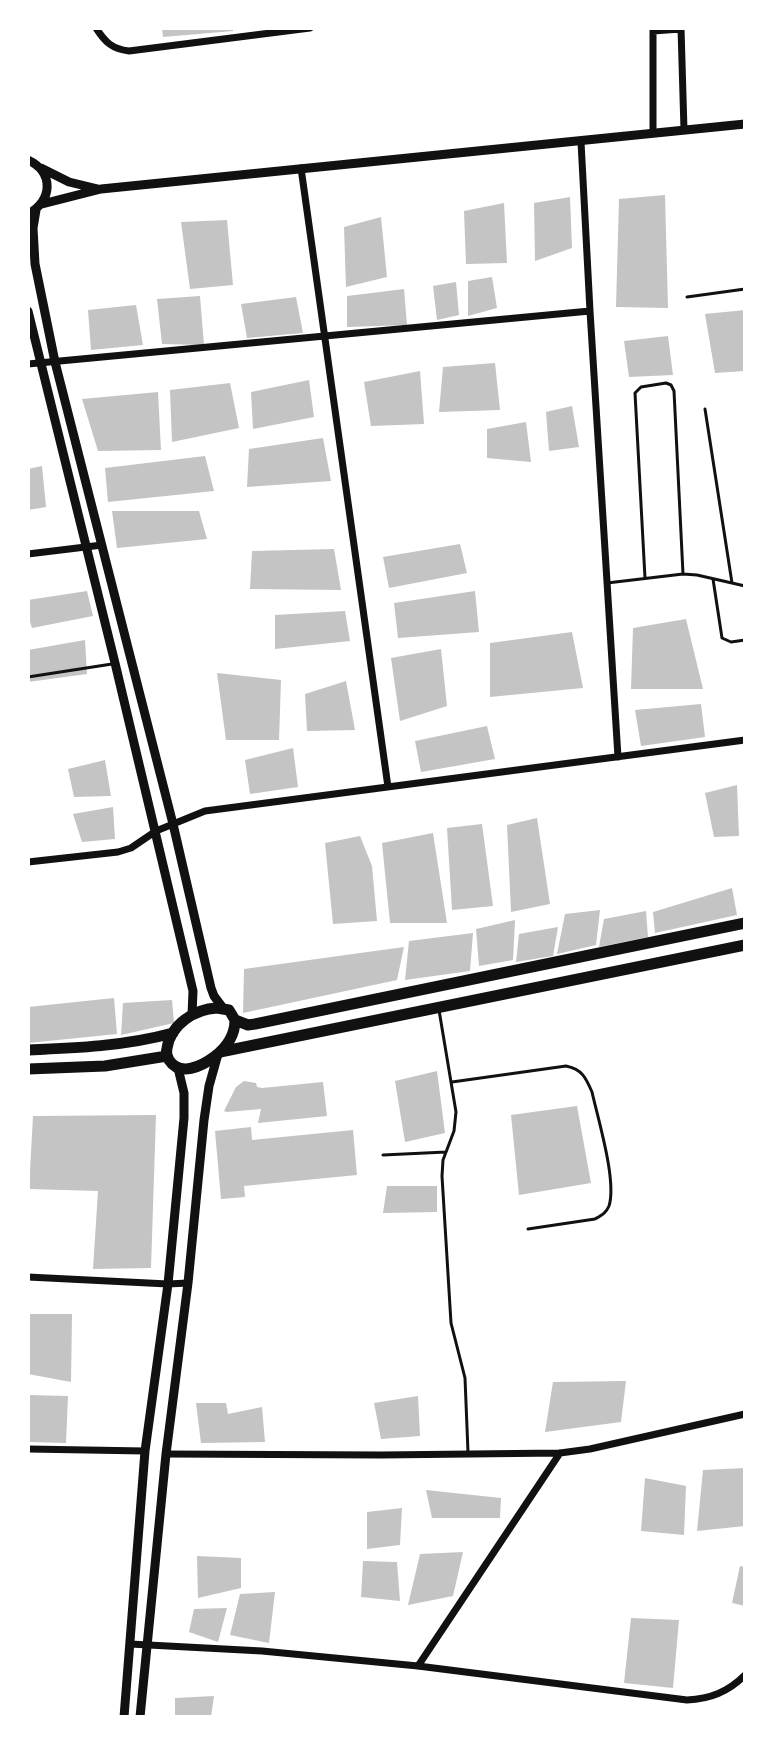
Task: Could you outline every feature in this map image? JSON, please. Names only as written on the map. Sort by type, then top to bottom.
[{"type":"main road","points":[[235,1020],[255,1024],[745,923]]},
{"type":"main road","points":[[219,1053],[745,945]]},
{"type":"main road","points":[[223,1008],[229,1010],[235,1026],[230,1040],[219,1053],[193,1068],[178,1068],[171,1063],[167,1049],[178,1026],[192,1015],[223,1008]]},
{"type":"main road","points":[[28,1050],[107,1046],[173,1033]]},
{"type":"main road","points":[[28,1069],[105,1066],[167,1056]]},
{"type":"street","points":[[96,28],[111,46],[129,51],[310,28]]},
{"type":"street","points":[[653,133],[653,29],[681,29],[684,130]]},
{"type":"street","points":[[35,209],[101,189],[745,124]]},
{"type":"street","points":[[581,142],[618,757]]},
{"type":"street","points":[[28,160],[69,182],[101,189]]},
{"type":"street","points":[[40,168],[47,186],[46,196],[35,209],[35,264],[55,362],[173,824],[211,988],[223,1008]]},
{"type":"street","points":[[301,168],[388,787]]},
{"type":"street","points":[[28,311],[156,831],[193,991],[192,1015]]},
{"type":"street","points":[[28,364],[590,311]]},
{"type":"street","points":[[28,554],[102,545]]},
{"type":"street","points":[[28,862],[118,852],[131,848],[156,831],[205,811],[745,740]]},
{"type":"street","points":[[140,1717],[205,1111],[219,1053]]},
{"type":"street","points":[[124,1717],[145,1451],[168,1284],[185,1105],[178,1068]]},
{"type":"street","points":[[28,1277],[188,1283]]},
{"type":"street","points":[[166,1454],[560,1453],[745,1414]]},
{"type":"street","points":[[28,1449],[145,1451]]},
{"type":"street","points":[[418,1666],[560,1453]]},
{"type":"street","points":[[130,1644],[262,1651],[418,1666],[687,1700],[705,1699],[720,1693],[745,1675]]},
{"type":"lane","points":[[687,297],[745,289]]},
{"type":"lane","points":[[645,578],[635,393],[641,387],[666,383],[674,391],[683,574]]},
{"type":"lane","points":[[705,409],[732,583]]},
{"type":"lane","points":[[607,583],[683,574],[745,586]]},
{"type":"lane","points":[[713,578],[722,638],[731,642],[745,640]]},
{"type":"lane","points":[[28,677],[115,663]]},
{"type":"lane","points":[[438,1006],[456,1121],[443,1160],[442,1176],[451,1323],[465,1378],[468,1455]]},
{"type":"lane","points":[[452,1082],[566,1066],[582,1073],[587,1080],[611,1180],[608,1209],[595,1219],[528,1229]]},
{"type":"lane","points":[[383,1155],[446,1152]]},
{"type":"building","points":[[162,28],[233,28],[233,31],[163,37]]},
{"type":"building","points":[[665,195],[668,308],[616,307],[619,199]]},
{"type":"building","points":[[570,197],[572,248],[535,261],[534,203]]},
{"type":"building","points":[[504,203],[507,263],[466,264],[464,211]]},
{"type":"building","points":[[381,217],[387,277],[346,287],[344,227]]},
{"type":"building","points":[[227,220],[233,285],[190,289],[181,222]]},
{"type":"building","points":[[492,277],[497,308],[468,316],[468,281]]},
{"type":"building","points":[[456,282],[459,315],[437,320],[433,286]]},
{"type":"building","points":[[404,289],[407,325],[347,327],[347,296]]},
{"type":"building","points":[[200,296],[204,345],[162,344],[157,299]]},
{"type":"building","points":[[296,297],[303,333],[247,338],[241,304]]},
{"type":"building","points":[[136,305],[143,345],[91,350],[88,310]]},
{"type":"building","points":[[745,310],[745,371],[715,373],[705,314]]},
{"type":"building","points":[[668,336],[673,375],[629,377],[624,341]]},
{"type":"building","points":[[495,363],[500,410],[439,412],[443,367]]},
{"type":"building","points":[[420,371],[424,424],[371,426],[364,382]]},
{"type":"building","points":[[309,380],[314,417],[253,429],[251,392]]},
{"type":"building","points":[[230,383],[239,428],[172,442],[170,390]]},
{"type":"building","points":[[158,392],[161,450],[98,451],[82,399]]},
{"type":"building","points":[[572,406],[579,447],[549,451],[546,412]]},
{"type":"building","points":[[526,422],[531,462],[487,458],[487,429]]},
{"type":"building","points":[[323,438],[331,481],[247,487],[249,449]]},
{"type":"building","points":[[205,456],[214,491],[108,502],[105,468]]},
{"type":"building","points":[[42,466],[46,507],[28,510],[28,469]]},
{"type":"building","points":[[112,511],[199,511],[207,539],[117,548]]},
{"type":"building","points":[[460,544],[467,573],[389,588],[383,557]]},
{"type":"building","points":[[334,549],[341,590],[250,589],[252,551]]},
{"type":"building","points":[[87,591],[93,616],[32,628],[28,600]]},
{"type":"building","points":[[475,591],[479,632],[398,638],[394,603]]},
{"type":"building","points":[[345,611],[350,641],[275,649],[275,615]]},
{"type":"building","points":[[686,619],[703,689],[631,689],[633,628]]},
{"type":"building","points":[[572,632],[583,688],[490,697],[490,643]]},
{"type":"building","points":[[85,640],[87,674],[28,682],[28,650]]},
{"type":"building","points":[[441,649],[447,706],[400,721],[391,658]]},
{"type":"building","points":[[217,673],[281,680],[279,740],[226,740]]},
{"type":"building","points":[[346,681],[355,730],[307,731],[305,694]]},
{"type":"building","points":[[701,704],[705,737],[641,746],[635,710]]},
{"type":"building","points":[[487,726],[495,759],[421,772],[415,741]]},
{"type":"building","points":[[293,748],[298,787],[250,794],[245,760]]},
{"type":"building","points":[[105,760],[111,796],[74,797],[68,769]]},
{"type":"building","points":[[737,785],[739,836],[714,837],[705,793]]},
{"type":"building","points":[[113,807],[115,839],[82,842],[73,814]]},
{"type":"building","points":[[537,818],[550,904],[511,912],[507,825]]},
{"type":"building","points":[[482,824],[493,906],[452,910],[447,828]]},
{"type":"building","points":[[433,833],[447,923],[390,923],[382,843]]},
{"type":"building","points":[[360,836],[372,866],[377,921],[333,924],[325,843]]},
{"type":"building","points":[[732,888],[737,915],[655,933],[653,912]]},
{"type":"building","points":[[600,910],[596,945],[557,954],[565,914]]},
{"type":"building","points":[[646,911],[648,937],[599,947],[604,919]]},
{"type":"building","points":[[515,920],[513,960],[479,966],[476,929]]},
{"type":"building","points":[[558,927],[553,956],[516,962],[519,934]]},
{"type":"building","points":[[473,933],[470,971],[405,980],[409,941]]},
{"type":"building","points":[[404,947],[397,980],[243,1013],[244,969]]},
{"type":"building","points":[[114,998],[117,1034],[28,1043],[28,1007]]},
{"type":"building","points":[[172,1000],[174,1023],[121,1035],[123,1003]]},
{"type":"building","points":[[437,1071],[445,1133],[405,1142],[395,1081]]},
{"type":"building","points":[[244,1081],[256,1083],[257,1087],[262,1088],[323,1082],[327,1116],[258,1123],[261,1109],[224,1111],[236,1087]]},
{"type":"building","points":[[577,1106],[591,1183],[519,1195],[511,1115]]},
{"type":"building","points":[[156,1115],[151,1268],[93,1269],[98,1191],[29,1189],[33,1116]]},
{"type":"building","points":[[251,1127],[252,1140],[353,1130],[357,1175],[244,1186],[245,1197],[221,1199],[215,1131]]},
{"type":"building","points":[[387,1186],[437,1186],[437,1212],[383,1213]]},
{"type":"building","points":[[28,1314],[72,1314],[71,1382],[28,1374]]},
{"type":"building","points":[[626,1381],[621,1422],[545,1432],[553,1382]]},
{"type":"building","points":[[28,1395],[68,1396],[66,1443],[28,1442]]},
{"type":"building","points":[[418,1396],[420,1436],[381,1439],[374,1403]]},
{"type":"building","points":[[196,1403],[226,1403],[228,1414],[262,1407],[265,1442],[201,1443]]},
{"type":"building","points":[[745,1468],[745,1526],[697,1531],[703,1470]]},
{"type":"building","points":[[645,1478],[686,1486],[684,1535],[641,1531]]},
{"type":"building","points":[[426,1490],[501,1498],[500,1518],[432,1518]]},
{"type":"building","points":[[402,1508],[400,1545],[367,1549],[367,1512]]},
{"type":"building","points":[[463,1552],[453,1596],[408,1605],[420,1554]]},
{"type":"building","points":[[197,1556],[241,1558],[241,1588],[198,1598]]},
{"type":"building","points":[[363,1561],[397,1562],[400,1601],[361,1597]]},
{"type":"building","points":[[740,1566],[745,1567],[745,1606],[732,1603]]},
{"type":"building","points":[[275,1592],[269,1643],[230,1635],[240,1594]]},
{"type":"building","points":[[227,1608],[218,1642],[189,1632],[194,1609]]},
{"type":"building","points":[[631,1618],[679,1620],[673,1688],[624,1683]]},
{"type":"building","points":[[214,1696],[211,1717],[175,1717],[175,1698]]}]
